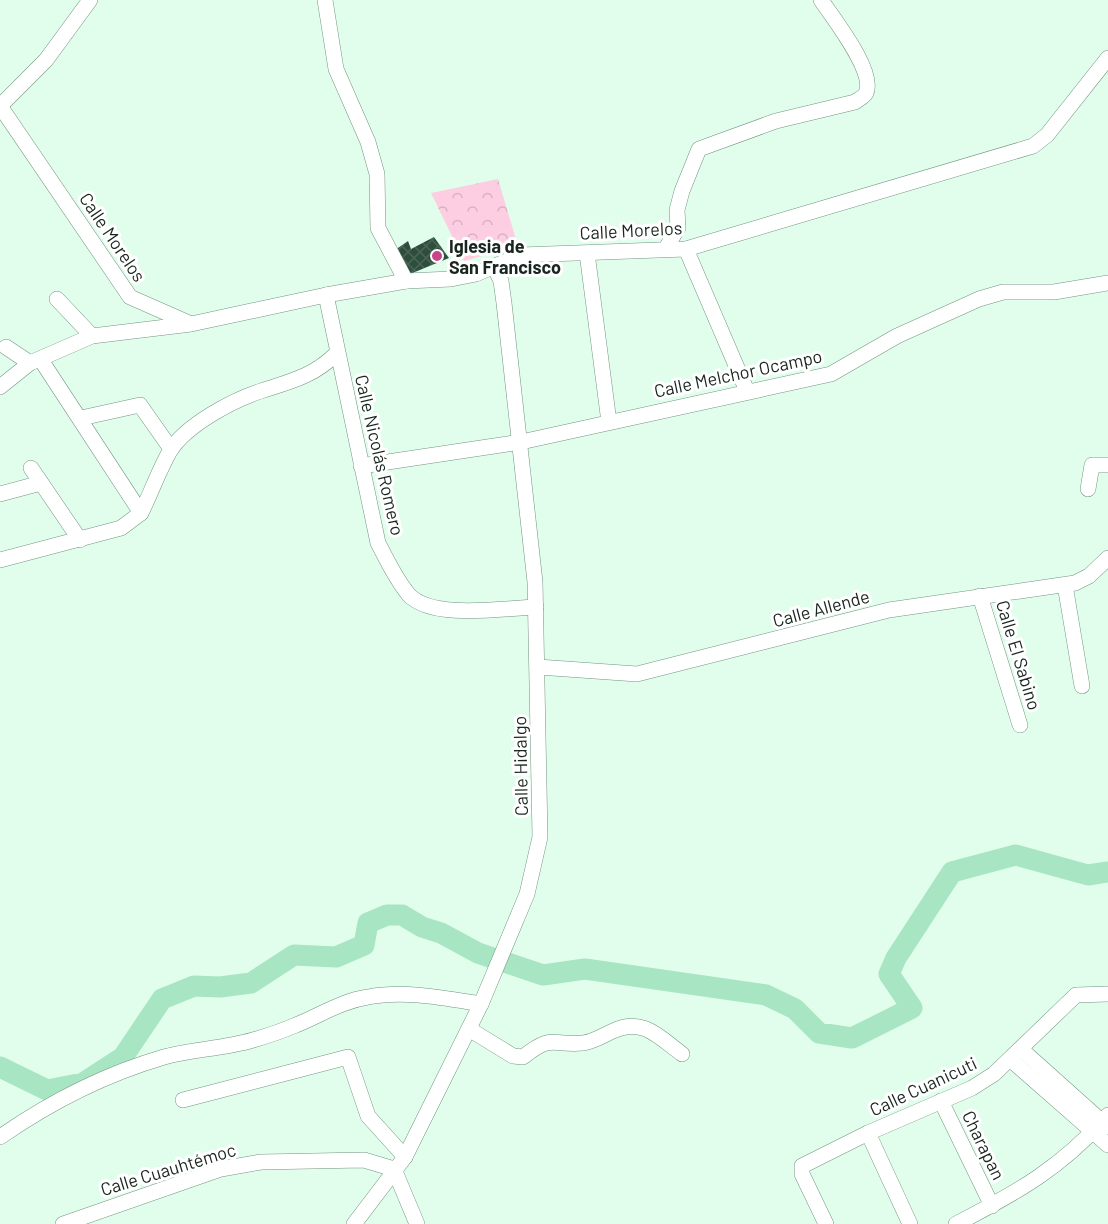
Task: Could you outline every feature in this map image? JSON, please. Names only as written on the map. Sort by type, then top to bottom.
[{"type":"street","points":[[0,106],[46,60],[90,0]]},
{"type":"street","points":[[325,0],[336,69],[368,142],[377,174],[378,228],[406,281]]},
{"type":"street","points":[[666,249],[678,228],[677,210],[682,191],[699,149],[749,129],[855,102],[865,95],[868,86],[858,57],[821,0]]},
{"type":"street","name":"Calle Morelos","points":[[0,106],[130,297],[191,324],[326,295],[406,281],[451,279],[476,274],[520,255],[686,249],[1033,146],[1047,135],[1108,58]]},
{"type":"street","points":[[686,249],[747,390]]},
{"type":"street","points":[[587,253],[609,422]]},
{"type":"street","name":"Calle Hidalgo","points":[[354,1224],[405,1157],[482,1002],[528,894],[540,837],[536,607],[521,442],[501,281],[494,266]]},
{"type":"street","name":"Calle Melchor Ocampo","points":[[361,466],[521,442],[747,390],[831,374],[897,336],[979,299],[1003,292],[1054,292],[1108,283]]},
{"type":"street","name":"Calle Nicolás Romero","points":[[326,295],[378,543],[392,570],[410,595],[423,606],[439,610],[536,607]]},
{"type":"street","points":[[57,299],[92,336]]},
{"type":"street","points":[[0,386],[35,361],[92,336],[191,324]]},
{"type":"street","points":[[6,347],[35,361],[81,418],[141,513]]},
{"type":"street","points":[[0,560],[121,528],[141,513],[171,449],[210,415],[241,398],[294,381],[322,368],[337,353]]},
{"type":"street","points":[[81,418],[140,405],[171,449]]},
{"type":"street","points":[[1088,489],[1092,465],[1108,465]]},
{"type":"street","points":[[30,468],[80,540]]},
{"type":"street","points":[[0,494],[41,483]]},
{"type":"street","name":"Calle Allende","points":[[538,667],[637,674],[889,610],[1075,583],[1089,576],[1108,558]]},
{"type":"street","points":[[1065,585],[1082,686]]},
{"type":"street","name":"Calle El Sabino","points":[[980,596],[1020,725]]},
{"type":"street","name":"Calle Cuanicuti","points":[[826,1224],[802,1174],[802,1166],[868,1133],[972,1088],[1017,1055],[1076,995],[1108,994]]},
{"type":"street","points":[[0,1137],[58,1102],[129,1069],[166,1057],[215,1050],[252,1040],[297,1025],[338,1004],[369,996],[428,995],[482,1002]]},
{"type":"street","points":[[469,1029],[513,1056],[523,1057],[539,1044],[552,1040],[583,1043],[628,1024],[646,1028],[682,1054]]},
{"type":"street","points":[[1017,1055],[1103,1124],[1108,1145]]},
{"type":"street","points":[[183,1100],[348,1057],[369,1116],[405,1157]]},
{"type":"street","name":"Charapan","points":[[941,1101],[992,1206]]},
{"type":"street","points":[[956,1224],[992,1206],[1053,1168],[1103,1124]]},
{"type":"street","points":[[868,1133],[910,1224]]},
{"type":"street","name":"Calle Cuauhtémoc","points":[[63,1224],[222,1169],[261,1162],[364,1160],[394,1169]]},
{"type":"street","points":[[394,1169],[417,1224]]},
{"type":"green space","points":[[498,179],[518,246],[464,261],[431,193]]},
{"type":"building","points":[[434,237],[449,258],[410,274],[395,250],[408,241],[411,249]]},
{"type":"waterway","points":[[0,1067],[47,1090],[83,1083],[123,1057],[162,999],[194,986],[220,987],[251,983],[294,955],[336,957],[364,945],[368,923],[387,915],[402,915],[478,953],[543,975],[585,969],[766,995],[795,1009],[819,1033],[852,1038],[912,1008],[889,974],[896,958],[952,872],[1016,855],[1088,875],[1108,872]]},
{"type":"place","name":"Iglesia de San Francisco","points":[[437,256]]}]
